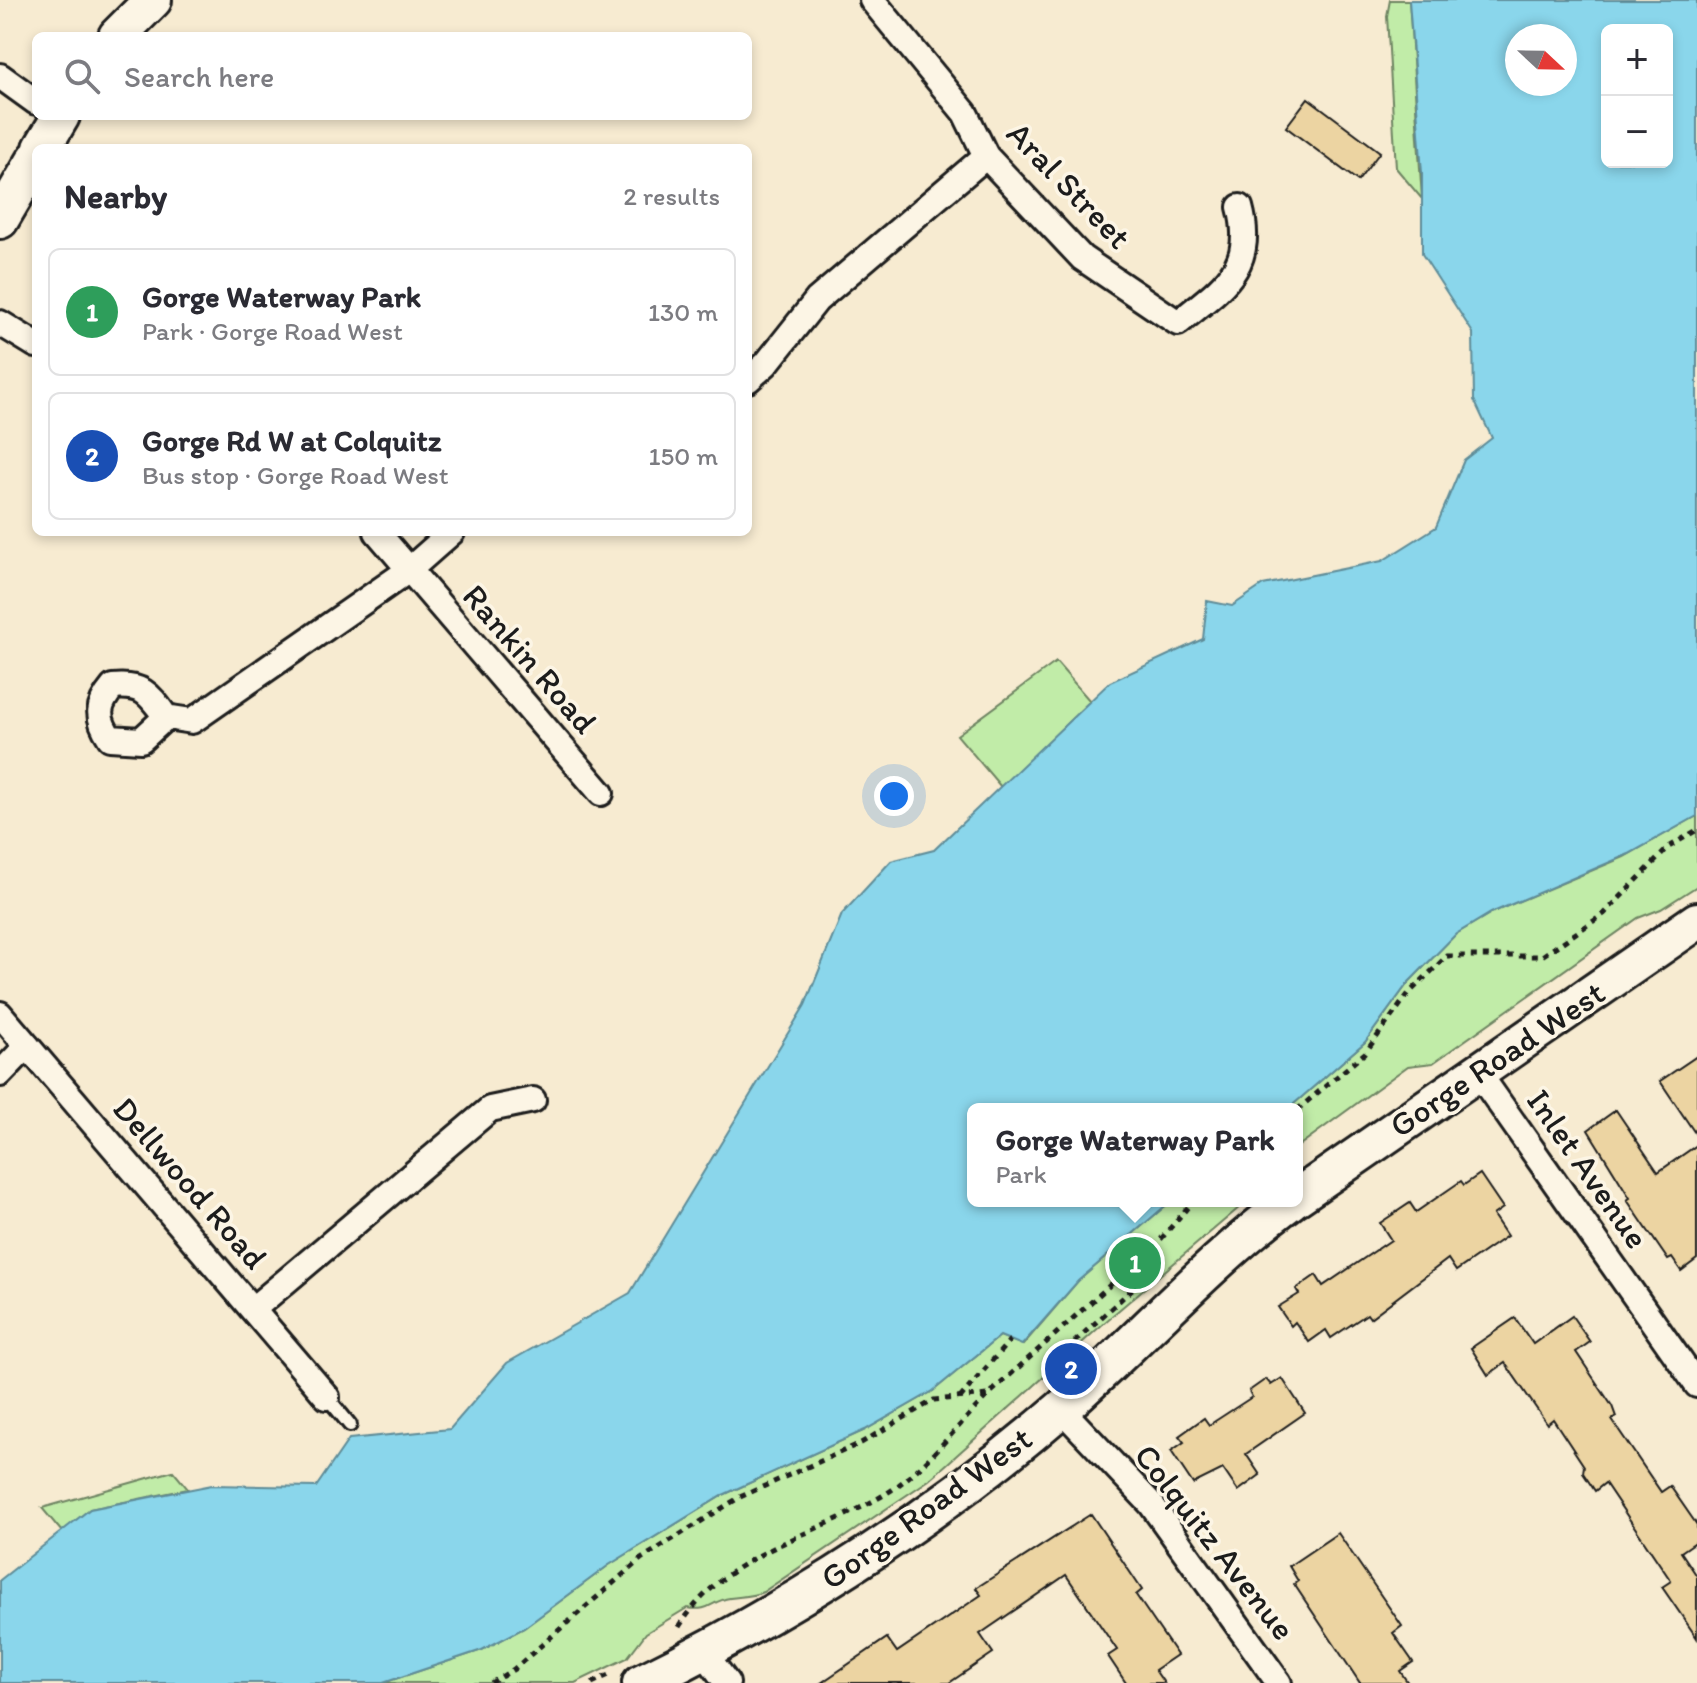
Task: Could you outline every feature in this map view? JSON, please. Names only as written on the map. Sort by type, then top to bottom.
[{"type":"main road","points":[[121,32],[153,0]]},
{"type":"main road","points":[[44,144],[58,120]]},
{"type":"main road","points":[[0,220],[32,166]]},
{"type":"main road","name":"Gorge Road West","points":[[1303,1193],[1697,921]]},
{"type":"main road","name":"Gorge Road West","points":[[641,1683],[690,1641],[786,1606],[890,1540],[1051,1398],[1284,1207]]},
{"type":"street","name":"Aral Street","points":[[872,0],[965,113],[986,156],[1082,258],[1178,323],[1232,278],[1247,235],[1240,207]]},
{"type":"street","points":[[0,76],[32,99]]},
{"type":"street","points":[[752,376],[766,364],[817,300],[986,156]]},
{"type":"street","points":[[0,323],[32,343]]},
{"type":"street","name":"Rankin Road","points":[[380,536],[601,793]]},
{"type":"street","points":[[166,717],[192,721],[409,570],[447,536]]},
{"type":"street","name":"Dellwood Road","points":[[0,1014],[327,1397]]},
{"type":"street","points":[[0,1074],[27,1046]]},
{"type":"street","name":"Inlet Avenue","points":[[1477,1071],[1697,1385]]},
{"type":"street","points":[[253,1309],[490,1109],[533,1100]]},
{"type":"street","name":"Colquitz Avenue","points":[[1051,1398],[1151,1504],[1279,1683]]},
{"type":"street","points":[[690,1641],[727,1683]]},
{"type":"lane","points":[[327,1397],[350,1425]]},
{"type":"path","points":[[1303,1105],[1365,1053],[1409,993],[1447,956],[1542,956],[1604,914],[1669,847],[1697,830]]},
{"type":"path","points":[[690,1641],[694,1605],[739,1564],[897,1486],[988,1395],[1161,1239],[1188,1207]]},
{"type":"path","points":[[1051,1398],[1059,1356],[1140,1282],[1155,1278]]},
{"type":"path","points":[[960,1398],[1010,1340]]},
{"type":"path","points":[[491,1683],[514,1669],[641,1559],[740,1497],[861,1443],[934,1400],[988,1395]]},
{"type":"green space","points":[[1390,0],[1409,0],[1422,199],[1396,168],[1387,16]]},
{"type":"green space","points":[[1056,662],[1090,701],[1001,787],[957,735]]},
{"type":"green space","points":[[1697,816],[1697,886],[1661,909],[1638,918],[1433,1063],[1408,1066],[1303,1143],[1303,1103],[1295,1103],[1365,1042],[1408,983],[1456,934],[1491,913],[1624,857]]},
{"type":"green space","points":[[1164,1207],[1240,1207],[1113,1315],[929,1480],[763,1592],[723,1599],[701,1609],[687,1608],[646,1633],[627,1658],[575,1683],[383,1683],[482,1650],[524,1628],[609,1565],[723,1495],[865,1430],[933,1391],[1000,1336],[1023,1345],[1078,1281]]},
{"type":"green space","points":[[173,1471],[188,1489],[90,1509],[62,1532],[42,1508]]},
{"type":"water","points":[[1409,0],[1697,0],[1697,816],[1629,854],[1491,913],[1456,934],[1408,983],[1365,1042],[1295,1103],[967,1103],[967,1207],[1164,1207],[1078,1281],[1022,1345],[1000,1336],[933,1391],[865,1430],[723,1495],[609,1565],[524,1628],[482,1650],[383,1683],[0,1683],[0,1580],[90,1509],[212,1485],[316,1487],[349,1439],[450,1429],[507,1363],[630,1293],[805,1005],[842,914],[891,861],[934,850],[1110,682],[1203,639],[1207,601],[1232,606],[1263,585],[1382,561],[1436,527],[1464,460],[1492,438],[1474,400],[1473,333],[1422,254],[1422,173]]},
{"type":"building","points":[[1308,98],[1380,152],[1358,181],[1286,127]]},
{"type":"building","points":[[1697,1056],[1697,1136],[1660,1081]]},
{"type":"building","points":[[1616,1110],[1658,1172],[1697,1145],[1697,1259],[1681,1271],[1672,1258],[1668,1260],[1627,1200],[1630,1198],[1588,1130]]},
{"type":"building","points":[[1480,1174],[1503,1208],[1493,1215],[1507,1236],[1456,1271],[1448,1259],[1370,1318],[1367,1314],[1331,1338],[1326,1330],[1309,1342],[1295,1322],[1291,1326],[1278,1307],[1299,1294],[1296,1289],[1316,1275],[1323,1286],[1391,1240],[1380,1223],[1410,1203],[1416,1212],[1461,1181],[1464,1185]]},
{"type":"building","points":[[1572,1316],[1590,1342],[1576,1352],[1612,1406],[1616,1417],[1612,1420],[1661,1492],[1670,1486],[1697,1525],[1697,1541],[1681,1552],[1697,1576],[1697,1638],[1662,1587],[1671,1581],[1605,1483],[1595,1491],[1583,1473],[1584,1466],[1553,1419],[1547,1424],[1505,1363],[1488,1375],[1471,1348],[1515,1318],[1533,1344]]},
{"type":"building","points":[[1282,1378],[1305,1413],[1246,1454],[1260,1475],[1238,1491],[1223,1469],[1193,1484],[1171,1451],[1184,1442],[1179,1436],[1204,1418],[1209,1425],[1252,1397],[1249,1391],[1266,1379],[1271,1385]]},
{"type":"building","points":[[1091,1514],[1142,1590],[1136,1595],[1177,1655],[1155,1670],[1164,1683],[1126,1683],[1108,1656],[1117,1650],[1066,1575],[980,1634],[993,1653],[949,1683],[821,1683],[887,1638],[897,1652],[981,1595],[976,1588]]},
{"type":"building","points":[[1338,1533],[1402,1626],[1393,1633],[1413,1662],[1400,1671],[1408,1683],[1360,1683],[1294,1584],[1298,1581],[1289,1566]]},
{"type":"place","name":"Gorge Waterway Park","points":[[1135,1263]]},
{"type":"place","name":"Gorge Rd W at Colquitz","points":[[1071,1369]]}]
